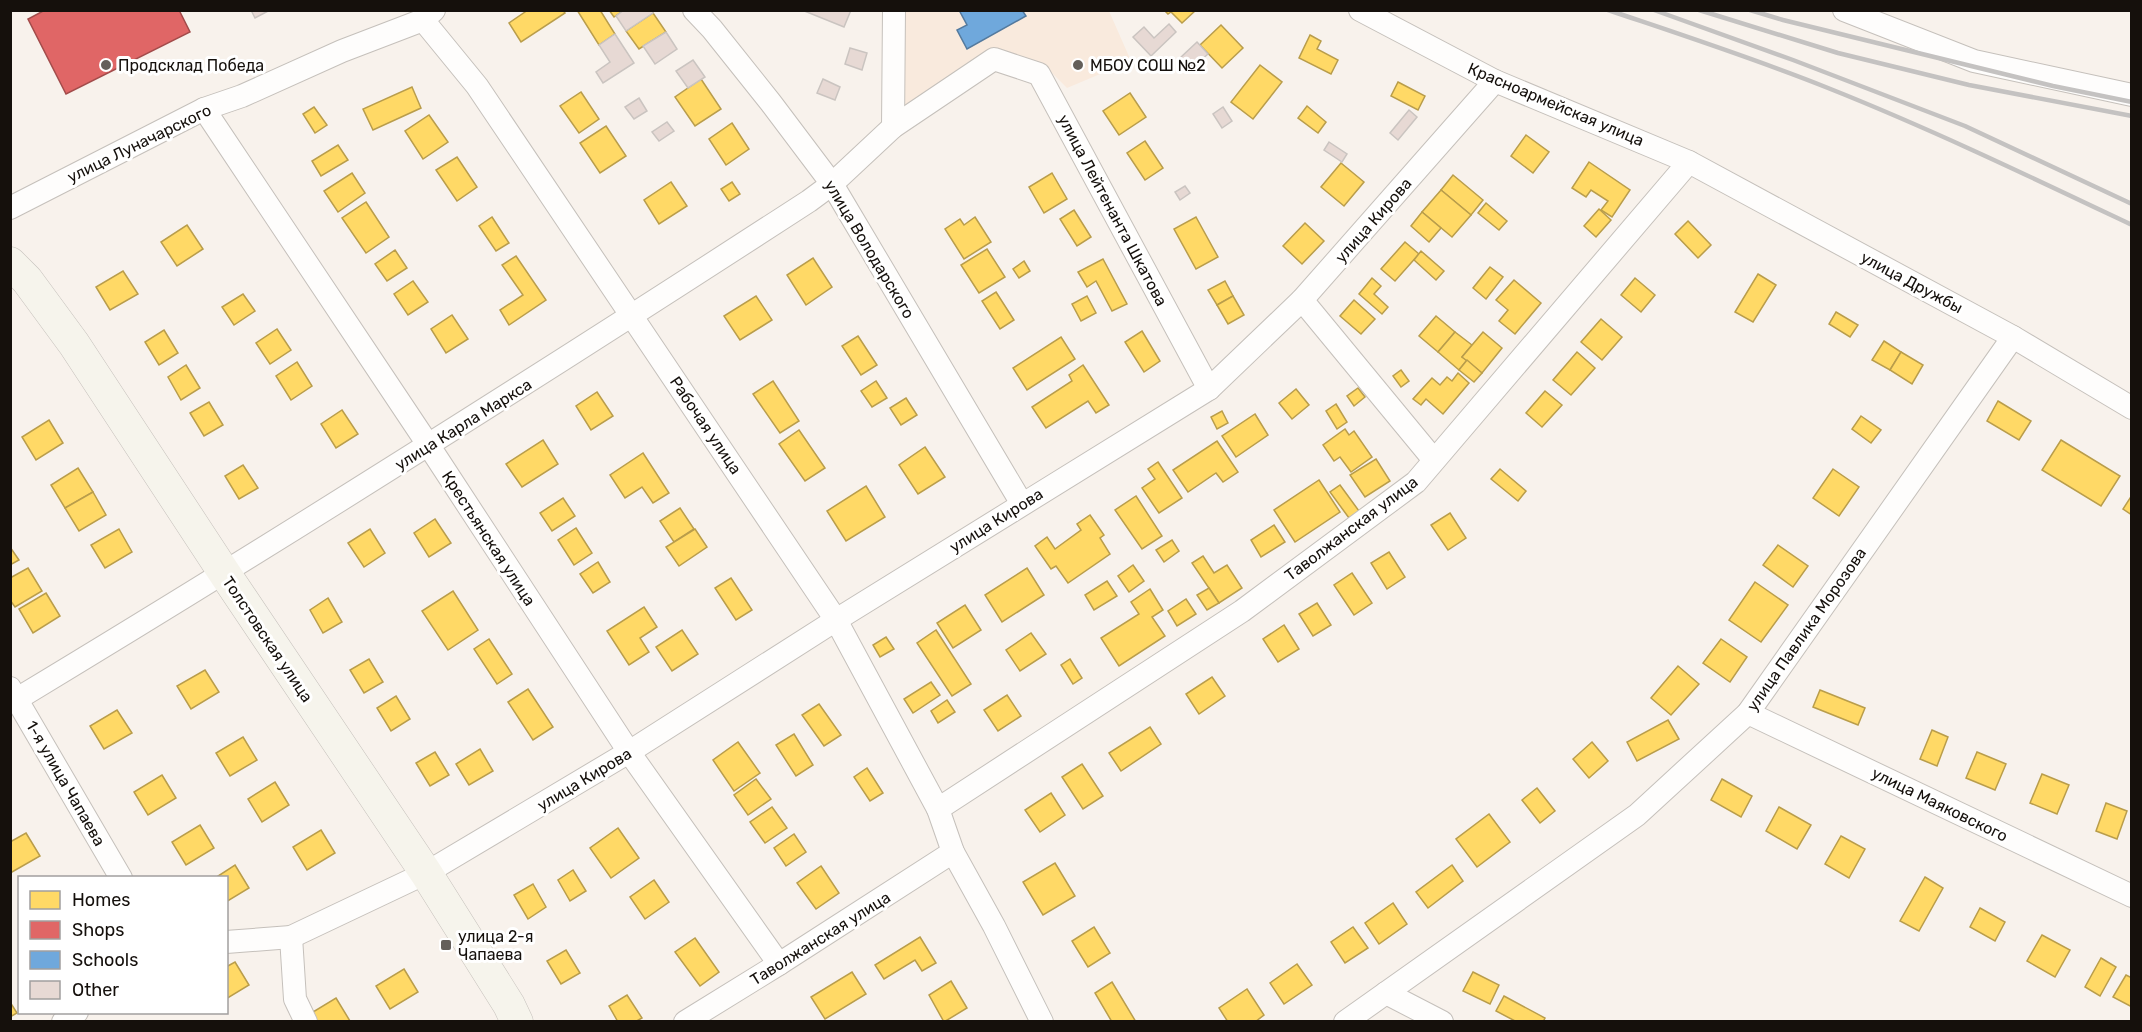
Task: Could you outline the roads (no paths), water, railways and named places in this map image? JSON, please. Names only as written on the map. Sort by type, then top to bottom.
[{"type":"main road","name":"Толстовская улица","points":[[10,262],[27,280],[75,344],[225,574],[426,873],[509,1005],[517,1022]]},
{"type":"street","name":"улица Володарского","points":[[694,10],[756,84],[832,184],[1022,504]]},
{"type":"street","points":[[893,127],[894,10]]},
{"type":"street","name":"Красноармейская улица","points":[[1360,10],[1495,81],[1689,162]]},
{"type":"street","points":[[1844,10],[1974,61],[2132,95]]},
{"type":"street","name":"улица Луначарского","points":[[10,208],[204,109],[242,96],[428,15]]},
{"type":"street","name":"Рабочая улица","points":[[428,15],[836,620],[938,809],[953,852],[994,926],[1042,1022]]},
{"type":"street","name":"улица Карла Маркса","points":[[14,694],[225,574],[632,316],[809,201],[832,184],[893,127],[994,58]]},
{"type":"street","name":"улица Лейтенанта Шкатова","points":[[994,58],[1039,74],[1209,388]]},
{"type":"street","name":"улица Кирова","points":[[291,937],[426,873],[629,752],[1209,388],[1302,300],[1495,81]]},
{"type":"street","name":"Крестьянская улица","points":[[204,109],[429,446],[629,752],[779,964]]},
{"type":"street","name":"улица Дружбы","points":[[1689,162],[2013,337],[2132,408]]},
{"type":"street","name":"Таволжанская улица","points":[[938,809],[1242,610],[1416,482],[1689,162]]},
{"type":"street","points":[[1302,300],[1434,460]]},
{"type":"street","name":"улица Павлика Морозова","points":[[1345,1022],[1637,815],[1748,712],[2013,337]]},
{"type":"street","name":"1-я улица Чапаева","points":[[14,694],[120,876]]},
{"type":"street","name":"улица Маяковского","points":[[1748,712],[2132,896]]},
{"type":"street","name":"Таволжанская улица","points":[[685,1022],[953,852]]},
{"type":"street","points":[[228,942],[291,937],[296,999],[306,1022]]},
{"type":"street","points":[[1386,993],[1442,1022]]},
{"type":"railway","points":[[1608,10],[1828,88],[1981,154],[2132,225]]},
{"type":"railway","points":[[1654,10],[1965,126],[2132,204]]},
{"type":"railway","points":[[1699,10],[1838,53],[1969,85],[2132,116]]},
{"type":"railway","points":[[1750,10],[2053,86],[2132,102]]},
{"type":"place","name":"Продсклад Победа","points":[[106,65]]},
{"type":"place","name":"МБОУ СОШ №2","points":[[1078,65]]},
{"type":"place","name":"улица 2-я Чапаева","points":[[446,945]]}]
